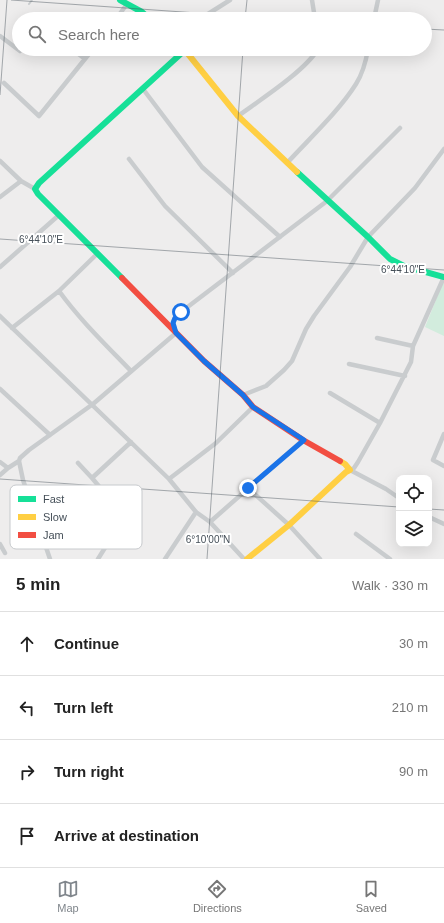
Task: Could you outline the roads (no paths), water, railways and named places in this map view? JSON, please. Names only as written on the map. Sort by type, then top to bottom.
[{"type":"street","points":[[120,0],[142,12]]},
{"type":"street","points":[[211,12],[230,0]]},
{"type":"street","points":[[312,0],[314,12]]},
{"type":"street","points":[[375,12],[378,0]]},
{"type":"street","points":[[121,12],[127,4]]},
{"type":"street","points":[[0,36],[12,45]]},
{"type":"street","points":[[81,56],[85,59]]},
{"type":"street","points":[[4,83],[39,116],[87,56]]},
{"type":"street","points":[[35,189],[39,183],[65,158],[178,56]]},
{"type":"street","points":[[189,56],[238,116],[390,259],[404,266],[444,277],[413,346],[411,362],[405,376],[354,468],[346,472],[289,525],[248,559]]},
{"type":"street","points":[[238,116],[297,71],[314,56]]},
{"type":"street","points":[[287,163],[344,100],[357,83],[365,66],[367,56]]},
{"type":"street","points":[[142,89],[202,167],[280,237]]},
{"type":"street","points":[[176,333],[173,323],[175,318],[328,201],[400,128]]},
{"type":"street","points":[[243,395],[266,386],[292,361],[306,329],[350,267],[368,237],[415,188],[444,149]]},
{"type":"street","points":[[129,160],[165,206],[233,273]]},
{"type":"street","points":[[0,161],[21,181],[35,189],[38,194],[97,254],[204,361],[243,395],[253,407],[345,464],[350,470],[396,496]]},
{"type":"street","points":[[0,197],[21,181]]},
{"type":"street","points":[[0,267],[60,215]]},
{"type":"street","points":[[12,328],[59,291],[97,254]]},
{"type":"street","points":[[59,291],[90,329],[131,371]]},
{"type":"street","points":[[0,316],[93,404],[169,479],[196,512],[210,522],[244,559]]},
{"type":"street","points":[[0,475],[19,461],[20,458],[29,450],[93,404],[176,333]]},
{"type":"street","points":[[377,338],[413,346]]},
{"type":"street","points":[[348,364],[405,376]]},
{"type":"street","points":[[0,389],[50,435]]},
{"type":"street","points":[[330,393],[380,423]]},
{"type":"street","points":[[169,479],[216,443],[253,407]]},
{"type":"street","points":[[444,434],[433,460],[444,466]]},
{"type":"street","points":[[210,522],[304,440]]},
{"type":"street","points":[[92,478],[131,442]]},
{"type":"street","points":[[19,461],[25,485]]},
{"type":"street","points":[[0,462],[8,468]]},
{"type":"street","points":[[78,463],[98,485]]},
{"type":"street","points":[[248,488],[289,525],[320,559]]},
{"type":"street","points":[[165,559],[196,512]]},
{"type":"street","points":[[432,518],[444,524]]},
{"type":"street","points":[[356,534],[390,559]]},
{"type":"street","points":[[0,544],[5,553]]},
{"type":"street","points":[[47,549],[50,559]]},
{"type":"street","points":[[98,559],[104,549]]},
{"type":"lane","points":[[30,4],[32,0]]}]
